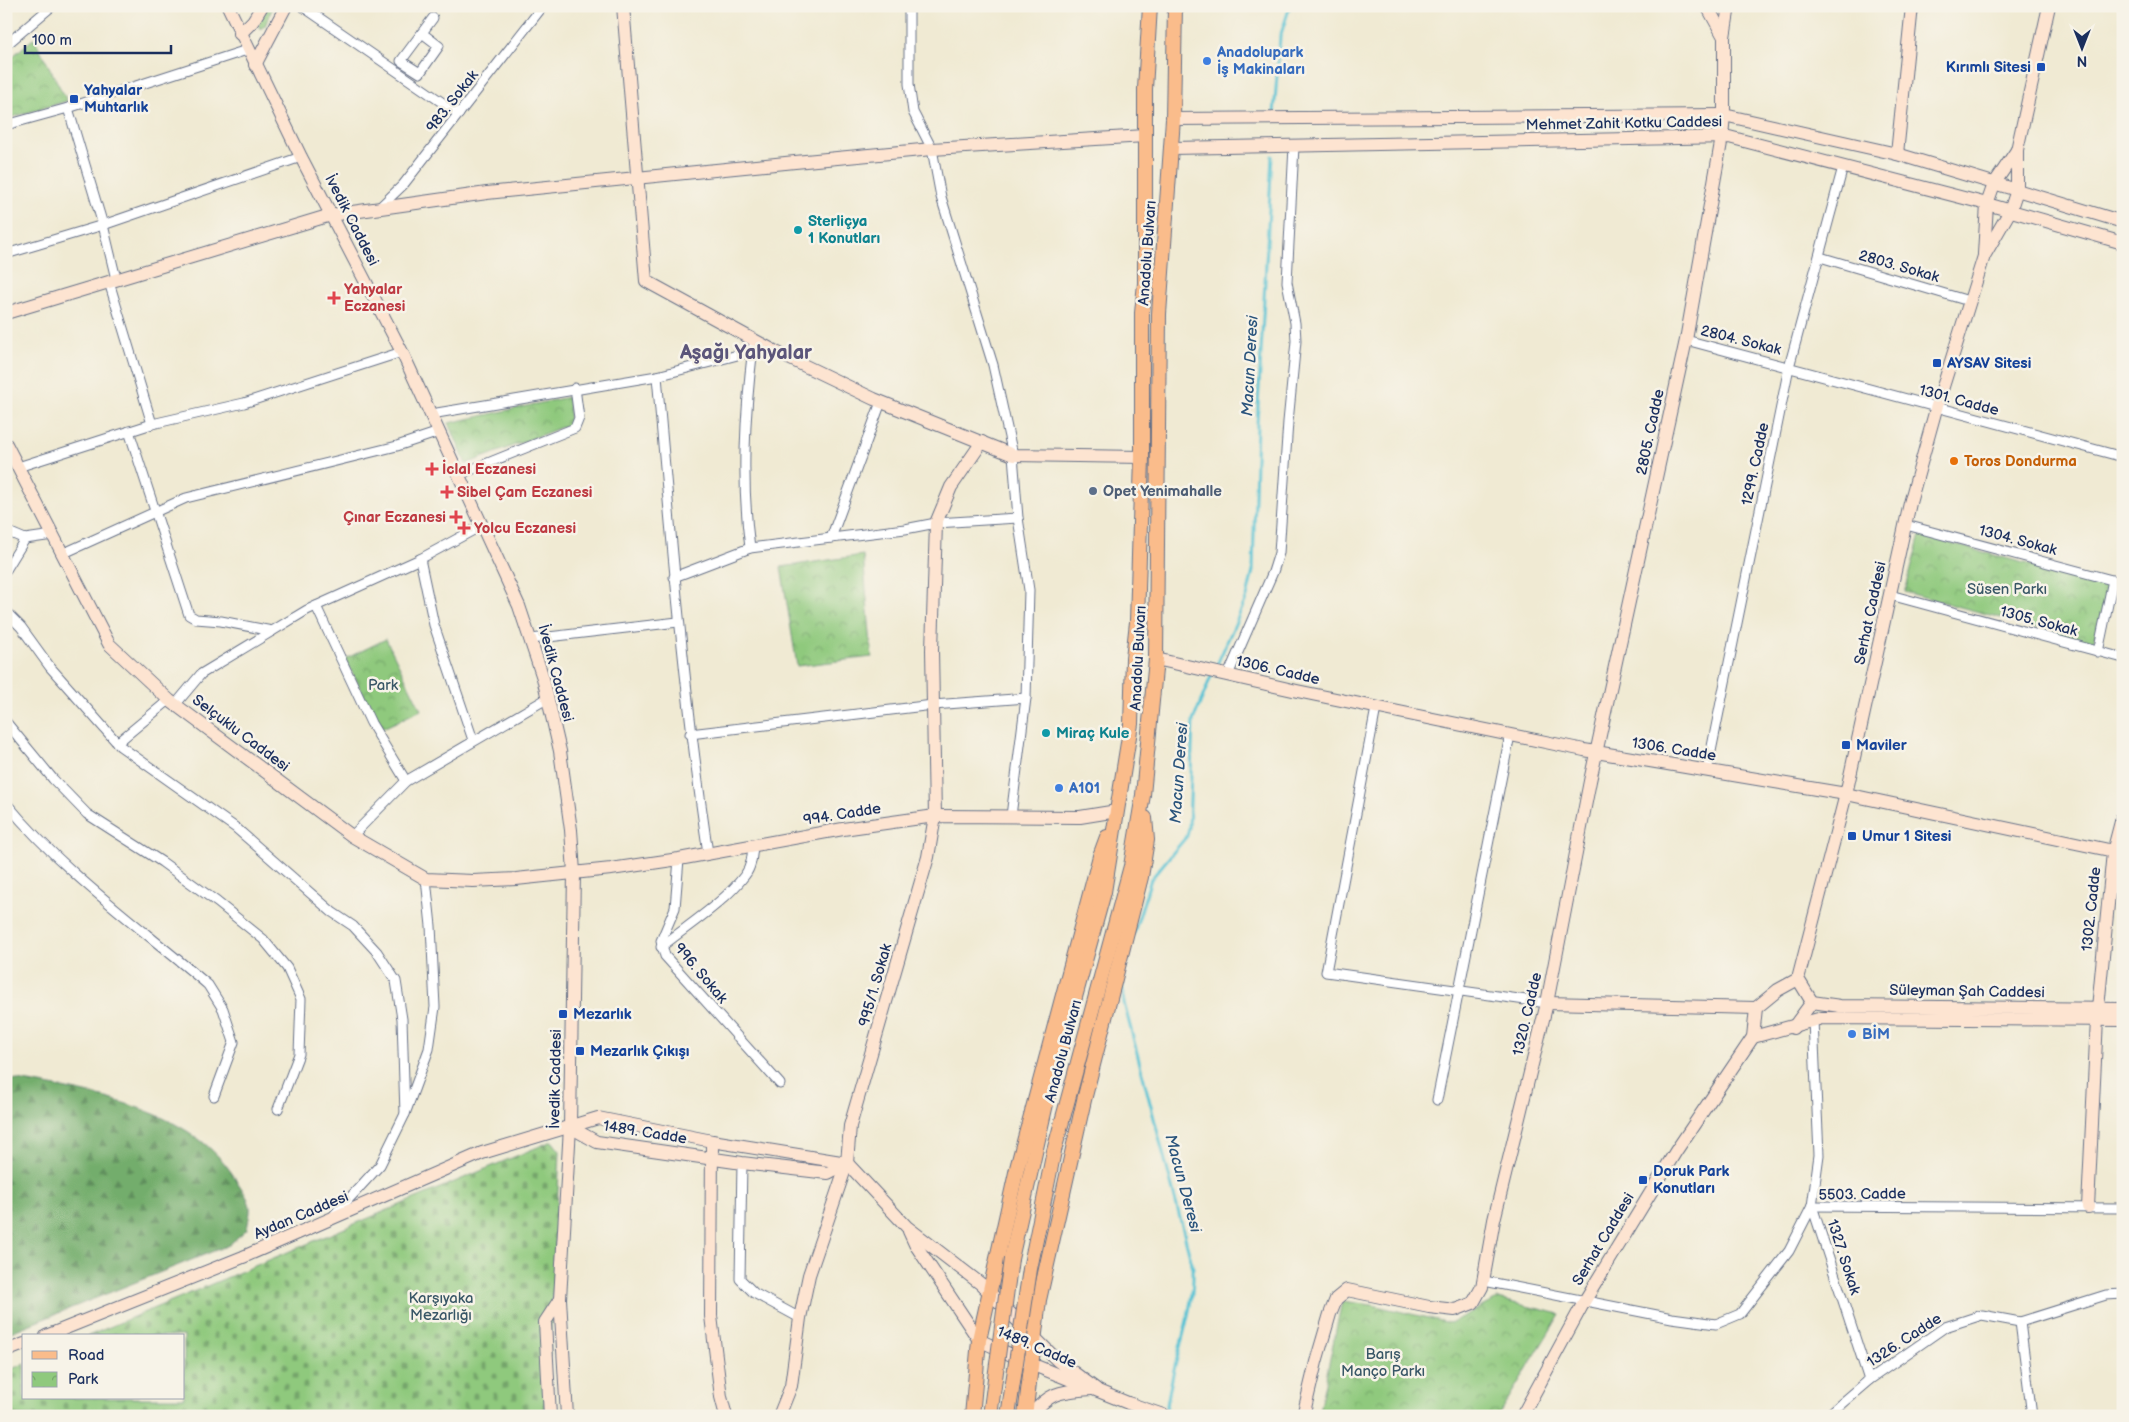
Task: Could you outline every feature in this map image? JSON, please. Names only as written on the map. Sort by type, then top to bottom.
[{"type":"main road","name":"Anadolu Bulvarı","points":[[990,1416],[1011,1259],[1048,1095],[1104,892],[1131,724],[1133,658],[1137,622],[1142,457],[1145,136],[1150,6]]},
{"type":"main road","name":"Anadolu Bulvarı","points":[[1008,1416],[1030,1269],[1054,1151],[1131,866],[1144,795],[1156,659],[1159,314],[1172,148],[1175,6]]},
{"type":"main road","points":[[1025,1416],[1039,1300],[1082,1110],[1142,877],[1147,840],[1144,795]]},
{"type":"main road","points":[[972,1416],[979,1340],[1017,1168],[1064,985],[1100,856],[1117,811]]},
{"type":"street","points":[[6,45],[52,6]]},
{"type":"street","name":"İvedik Caddesi","points":[[228,6],[247,50],[402,352],[431,414],[519,606],[548,698],[566,788],[574,872],[570,1127],[560,1299],[567,1416]]},
{"type":"street","points":[[240,34],[253,21],[262,6]]},
{"type":"street","points":[[256,66],[286,6]]},
{"type":"street","points":[[302,6],[459,114]]},
{"type":"street","name":"983. Sokak","points":[[378,209],[403,185],[543,6]]},
{"type":"street","points":[[623,6],[646,281],[753,346],[881,402],[1013,455],[1142,457]]},
{"type":"street","points":[[909,6],[909,84],[913,112],[932,149],[941,197],[993,365],[1013,455],[1018,518],[1029,590],[1026,698],[1011,816]]},
{"type":"street","points":[[1706,6],[1724,37]]},
{"type":"street","name":"2805. Cadde","points":[[1597,752],[1686,340],[1722,137],[1724,116],[1724,37],[1729,6]]},
{"type":"street","points":[[1897,154],[1912,6]]},
{"type":"street","name":"Serhat Caddesi","points":[[1798,979],[1846,794],[1906,525],[1936,409],[1984,256],[2010,211],[2017,190],[2017,150],[2050,6]]},
{"type":"street","points":[[422,33],[439,46],[420,73],[401,61],[432,18]]},
{"type":"street","points":[[6,125],[68,108],[247,50]]},
{"type":"street","points":[[68,108],[103,225],[113,280],[152,424]]},
{"type":"street","name":"Mehmet Zahit Kotku Caddesi","points":[[1173,119],[1724,116],[1897,154],[2123,222]]},
{"type":"street","points":[[6,313],[244,243],[331,215],[487,193],[932,149],[1145,136]]},
{"type":"street","name":"Mehmet Zahit Kotku Caddesi","points":[[1172,148],[1730,137],[1987,204],[2123,243]]},
{"type":"street","points":[[1224,674],[1274,572],[1279,553],[1296,341],[1296,323],[1286,282],[1294,146]]},
{"type":"street","name":"Serhat Caddesi","points":[[1984,256],[1987,204],[1994,184],[2017,150]]},
{"type":"street","points":[[6,254],[103,225],[301,157]]},
{"type":"street","name":"1299. Cadde","points":[[1707,771],[1789,367],[1843,166]]},
{"type":"street","name":"2803. Sokak","points":[[1820,257],[1969,301]]},
{"type":"street","name":"2804. Sokak","points":[[1686,340],[1789,367]]},
{"type":"street","points":[[431,414],[575,388],[657,376],[753,346]]},
{"type":"street","points":[[750,548],[746,515],[745,416],[753,346]]},
{"type":"street","points":[[18,467],[152,424],[244,403],[402,352]]},
{"type":"street","name":"1301. Cadde","points":[[1789,367],[1936,409],[2123,457]]},
{"type":"street","points":[[657,376],[678,622],[690,734],[708,853]]},
{"type":"street","points":[[458,475],[575,428],[579,418],[575,388]]},
{"type":"street","points":[[831,538],[881,402]]},
{"type":"street","points":[[129,431],[189,615],[196,619],[221,621],[272,631]]},
{"type":"street","points":[[62,554],[186,498],[397,446],[439,432]]},
{"type":"street","points":[[936,523],[951,487],[982,442]]},
{"type":"street","name":"Selçuklu Caddesi","points":[[6,444],[109,644],[172,702],[352,836],[426,879],[473,881],[574,872]]},
{"type":"street","points":[[674,577],[750,548],[936,523],[1018,518]]},
{"type":"street","name":"995/1. Sokak","points":[[779,1416],[791,1386],[800,1318],[809,1275],[847,1163],[850,1126],[928,857],[935,816],[933,705],[936,523]]},
{"type":"street","name":"1304. Sokak","points":[[1906,525],[2123,583]]},
{"type":"street","points":[[117,743],[172,702],[202,674],[272,631],[316,606],[420,559],[481,526]]},
{"type":"street","points":[[6,532],[25,539],[53,536]]},
{"type":"street","points":[[6,570],[25,539]]},
{"type":"street","points":[[420,559],[434,625],[474,740]]},
{"type":"street","points":[[2098,652],[2113,580]]},
{"type":"street","name":"1305. Sokak","points":[[1890,595],[2123,658]]},
{"type":"street","points":[[316,606],[371,723],[406,781]]},
{"type":"street","points":[[6,612],[21,627],[50,668],[117,743],[236,828],[332,912],[353,926],[377,952],[396,981],[405,1056],[405,1114]]},
{"type":"street","points":[[531,640],[678,622]]},
{"type":"street","name":"1306. Cadde","points":[[1156,659],[1376,708],[1597,752],[1846,794],[2118,853]]},
{"type":"street","points":[[352,836],[406,781],[548,698]]},
{"type":"street","points":[[690,734],[933,705],[1026,698]]},
{"type":"street","points":[[1376,708],[1326,972],[1547,1003],[1756,1008],[1778,990],[1798,979],[1812,1002],[1793,1028]]},
{"type":"street","points":[[6,722],[53,779],[87,814],[162,862],[217,902],[263,939],[288,968],[301,999],[299,1054],[278,1109]]},
{"type":"street","points":[[1437,1100],[1510,735]]},
{"type":"street","name":"1320. Cadde","points":[[1304,1416],[1316,1362],[1330,1314],[1336,1299],[1347,1290],[1429,1307],[1455,1310],[1473,1303],[1484,1281],[1494,1220],[1547,1003],[1597,752]]},
{"type":"street","points":[[6,803],[35,837],[72,872],[208,985],[223,1009],[234,1042],[214,1096]]},
{"type":"street","name":"994. Cadde","points":[[574,872],[679,860],[753,845],[935,816],[1080,817],[1117,811]]},
{"type":"street","name":"1302. Cadde","points":[[2088,1207],[2098,1014],[2123,814]]},
{"type":"street","points":[[661,947],[724,896],[745,875],[750,865],[753,845]]},
{"type":"street","name":"996. Sokak","points":[[679,860],[675,908],[663,935],[661,947],[665,956],[780,1084]]},
{"type":"street","points":[[328,1221],[380,1165],[405,1114],[429,1048],[435,1007],[431,926],[426,879]]},
{"type":"street","name":"Süleyman Şah Caddesi","points":[[1812,1002],[1840,1006],[2098,1014],[2123,1020]]},
{"type":"street","points":[[1756,1008],[1754,1037],[1793,1028],[1817,1019]]},
{"type":"street","name":"Süleyman Şah Caddesi","points":[[1817,1019],[2098,1014],[2123,1008]]},
{"type":"street","name":"1327. Sokak","points":[[1817,1019],[1819,1155],[1812,1206],[1869,1380]]},
{"type":"street","name":"Serhat Caddesi","points":[[1522,1415],[1584,1302],[1676,1151],[1754,1037]]},
{"type":"street","name":"1489. Cadde","points":[[570,1127],[598,1118],[712,1141],[847,1163],[907,1227],[981,1284],[1058,1361],[1096,1389]]},
{"type":"street","name":"1489. Cadde","points":[[570,1127],[597,1142],[710,1159],[828,1173],[847,1163]]},
{"type":"street","name":"Aydan Caddesi","points":[[51,1334],[328,1221],[482,1153],[570,1127]]},
{"type":"street","points":[[712,1141],[710,1159],[711,1316],[721,1397],[726,1416]]},
{"type":"street","points":[[742,1163],[740,1279],[754,1293],[800,1318]]},
{"type":"street","name":"5503. Cadde","points":[[1484,1281],[1584,1302],[1716,1324],[1740,1314],[1789,1251],[1812,1206],[2123,1208]]},
{"type":"street","name":"1489. Cadde","points":[[907,1227],[915,1244],[979,1340],[1031,1364],[1128,1403],[1166,1416]]},
{"type":"street","name":"1326. Cadde","points":[[1827,1416],[1869,1380],[1945,1327],[1982,1315],[2020,1322],[2106,1295],[2123,1294]]},
{"type":"street","points":[[550,1416],[545,1322],[560,1299]]},
{"type":"street","points":[[2020,1322],[2032,1416]]},
{"type":"street","points":[[6,1351],[22,1345]]},
{"type":"street","points":[[1030,1416],[1044,1399],[1062,1391],[1096,1389]]},
{"type":"green space","points":[[269,6],[273,6],[265,26],[260,29],[258,23]]},
{"type":"green space","points":[[34,38],[67,101],[6,119],[6,62]]},
{"type":"green space","points":[[568,397],[570,424],[466,464],[449,423]]},
{"type":"green space","name":"Süsen Parkı","points":[[1920,535],[2109,586],[2093,643],[1905,592]]},
{"type":"green space","points":[[863,555],[872,657],[797,666],[781,567]]},
{"type":"green space","name":"Park","points":[[386,639],[421,710],[381,729],[345,659]]},
{"type":"green space","points":[[6,1078],[70,1089],[136,1107],[167,1120],[195,1136],[219,1157],[246,1195],[250,1209],[247,1229],[229,1245],[6,1334]]},
{"type":"green space","name":"Karşıyaka Mezarlığı","points":[[552,1141],[560,1151],[550,1350],[544,1416],[6,1416],[6,1371],[22,1365],[22,1400],[185,1400],[185,1334],[93,1334]]},
{"type":"green space","name":"Barış Manço Parkı","points":[[1497,1299],[1560,1314],[1498,1416],[1318,1416],[1342,1301],[1372,1305],[1450,1323]]},
{"type":"waterway","name":"Macun Deresi","points":[[1274,114],[1280,37],[1290,6]]},
{"type":"waterway","name":"Macun Deresi","points":[[1215,669],[1247,597],[1253,571],[1257,424],[1272,156]]},
{"type":"waterway","name":"Macun Deresi","points":[[1134,933],[1151,879],[1187,836],[1189,828],[1193,721],[1212,674]]},
{"type":"waterway","name":"Macun Deresi","points":[[1122,980],[1124,1003],[1193,1268],[1193,1286],[1187,1320],[1173,1372],[1167,1407]]},
{"type":"place","name":"Anadolupark İş Makinaları","points":[[1207,61]]},
{"type":"place","name":"Kırımlı Sitesi","points":[[2041,67]]},
{"type":"place","name":"Yahyalar Muhtarlık","points":[[74,99]]},
{"type":"place","name":"Sterliçya 1 Konutları","points":[[798,230]]},
{"type":"place","name":"Yahyalar Eczanesi","points":[[334,298]]},
{"type":"place","name":"AYSAV Sitesi","points":[[1937,363]]},
{"type":"place","name":"Toros Dondurma","points":[[1954,461]]},
{"type":"place","name":"İclal Eczanesi","points":[[432,469]]},
{"type":"place","name":"Opet Yenimahalle","points":[[1093,491]]},
{"type":"place","name":"Sibel Çam Eczanesi","points":[[447,492]]},
{"type":"place","name":"Çınar Eczanesi","points":[[456,517]]},
{"type":"place","name":"Yolcu Eczanesi","points":[[464,528]]},
{"type":"place","name":"Miraç Kule","points":[[1046,733]]},
{"type":"place","name":"Maviler","points":[[1846,745]]},
{"type":"place","name":"A101","points":[[1059,788]]},
{"type":"place","name":"Umur 1 Sitesi","points":[[1852,836]]},
{"type":"place","name":"Mezarlık","points":[[563,1014]]},
{"type":"place","name":"BİM","points":[[1852,1034]]},
{"type":"place","name":"Mezarlık Çıkışı","points":[[580,1051]]},
{"type":"place","name":"Doruk Park Konutları","points":[[1643,1180]]},
{"type":"district","name":"Aşağı Yahyalar","points":[[746,352]]}]
